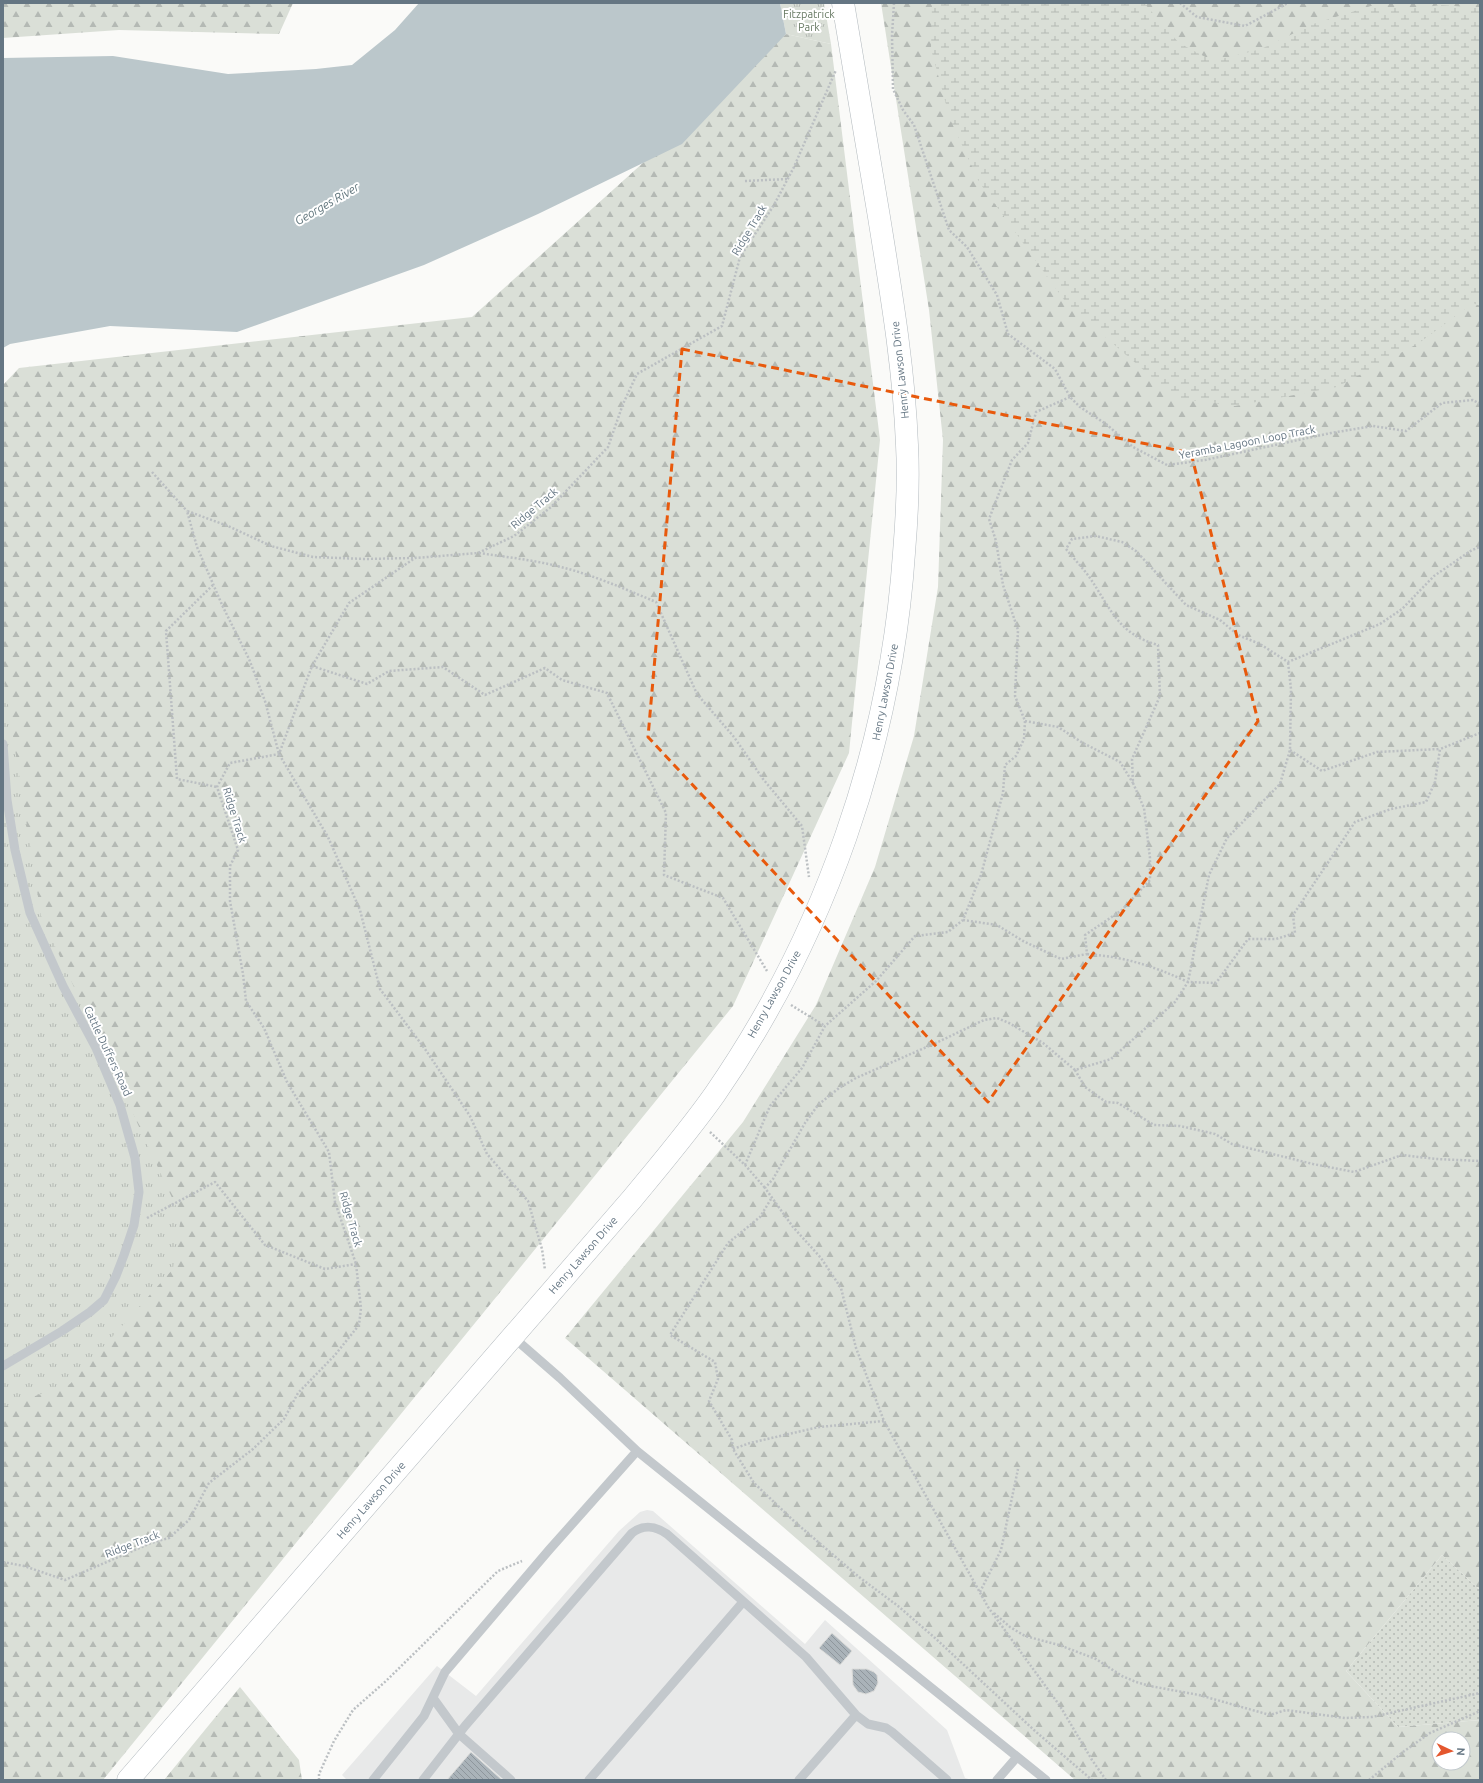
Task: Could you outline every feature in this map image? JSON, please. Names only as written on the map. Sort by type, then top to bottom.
[{"type":"main road","name":"Henry Lawson Drive","points":[[128,1780],[632,1199],[697,1118],[728,1074],[775,996],[806,934],[832,876],[864,780],[879,726],[891,665],[904,561],[908,474],[903,382],[891,288],[843,3]]},
{"type":"lane","name":"Cattle Duffers Road","points":[[3,744],[7,800],[15,850],[30,914],[63,986],[96,1048],[120,1105],[135,1158],[139,1192],[134,1225],[116,1276],[104,1300],[90,1312],[62,1331],[3,1366]]},
{"type":"lane","points":[[512,1337],[560,1378],[637,1451],[1046,1780]]},
{"type":"lane","points":[[373,1780],[424,1716],[445,1672],[549,1550],[637,1451]]},
{"type":"lane","points":[[423,1780],[459,1734],[637,1530],[649,1527],[667,1534],[806,1657],[856,1715],[868,1724],[886,1728],[892,1732],[947,1780]]},
{"type":"lane","points":[[589,1780],[743,1602]]},
{"type":"lane","points":[[433,1698],[459,1734],[511,1780]]},
{"type":"lane","points":[[799,1780],[856,1715]]},
{"type":"lane","points":[[997,1780],[1017,1757]]},
{"type":"path","name":"Yeramba Lagoon Loop Track","points":[[894,3],[892,35],[894,89],[903,110],[914,125],[949,230],[967,247],[997,295],[1008,334],[1055,368],[1070,396],[1080,407],[1106,424],[1133,447],[1167,465],[1205,460],[1242,451],[1373,426],[1406,430],[1442,403],[1473,400],[1480,404]]},
{"type":"path","points":[[1180,3],[1197,17],[1246,26],[1288,3]]},
{"type":"path","name":"Ridge Track","points":[[3,1562],[24,1566],[65,1580],[151,1543],[169,1538],[189,1520],[209,1483],[253,1449],[284,1419],[298,1393],[335,1355],[359,1325],[361,1308],[356,1264],[335,1202],[329,1152],[287,1082],[264,1028],[246,1001],[243,974],[230,901],[230,866],[238,850],[217,787],[230,763],[279,754],[312,666],[349,603],[415,558],[478,553],[514,536],[551,507],[608,447],[623,404],[637,374],[722,326],[740,257],[774,205],[788,180],[815,122],[834,73],[850,46]]},
{"type":"path","points":[[745,181],[788,180]]},
{"type":"path","points":[[745,1165],[770,1106],[802,1068],[825,1026],[876,981],[915,936],[948,932],[963,920],[981,875],[1003,792],[1005,766],[1016,756],[1024,739],[1025,721],[1016,696],[1018,630],[1004,585],[996,541],[989,519],[1012,460],[1028,443],[1036,412],[1070,396]]},
{"type":"path","points":[[152,472],[187,511],[197,547],[249,659],[265,701],[279,754],[328,837],[360,910],[380,989],[425,1049],[470,1116],[487,1154],[528,1201],[542,1249],[550,1294]]},
{"type":"path","points":[[187,511],[228,526],[271,546],[313,557],[365,559],[415,558]]},
{"type":"path","points":[[1133,783],[1132,759],[1160,696],[1158,645],[1142,641],[1121,625],[1106,605],[1090,577],[1066,549],[1072,539],[1096,536],[1122,542],[1136,551],[1186,605],[1220,620],[1238,635],[1260,644],[1288,662]]},
{"type":"path","points":[[1288,662],[1380,624],[1402,609],[1434,576],[1472,550],[1480,547]]},
{"type":"path","points":[[478,553],[532,560],[554,565],[604,581],[656,602],[697,694],[734,736],[763,779],[802,826],[810,881]]},
{"type":"path","points":[[213,584],[166,631],[177,779],[217,787]]},
{"type":"path","points":[[1075,1070],[1111,1059],[1175,1002],[1188,982],[1209,875],[1227,838],[1280,784],[1290,750],[1291,689],[1288,662]]},
{"type":"path","points":[[312,666],[367,684],[389,671],[443,667],[485,695],[545,668],[562,680],[607,693],[666,813],[664,875],[723,898],[768,973],[771,966]]},
{"type":"path","points":[[1025,721],[1058,727],[1083,743],[1120,762],[1133,783],[1144,808],[1150,858],[1150,880],[1122,910],[1085,935],[1087,954]]},
{"type":"path","points":[[1290,750],[1322,771],[1377,752],[1440,750],[1480,734]]},
{"type":"path","points":[[963,920],[997,925],[1023,941],[1061,959],[1087,954],[1108,956],[1143,963],[1188,982],[1216,983],[1248,939],[1276,939],[1295,933],[1293,915],[1355,822],[1391,809],[1426,802],[1435,782],[1440,750]]},
{"type":"path","points":[[775,996],[825,1026]]},
{"type":"path","points":[[765,1188],[773,1179],[805,1123],[818,1105],[839,1088],[856,1078],[984,1020],[997,1018],[1009,1023],[1043,1043],[1075,1070],[1085,1087],[1106,1102],[1118,1103],[1154,1125],[1180,1126],[1215,1134],[1232,1144],[1354,1172],[1402,1155],[1436,1159],[1480,1161]]},
{"type":"path","points":[[697,1118],[719,1142],[745,1165],[765,1188],[771,1199],[821,1258],[841,1288],[856,1348],[884,1421],[988,1606],[1060,1706],[1092,1760],[1106,1780]]},
{"type":"path","points":[[134,1225],[216,1182],[265,1245],[325,1269],[356,1264]]},
{"type":"path","points":[[771,1199],[760,1218],[728,1243],[670,1335],[715,1362],[718,1379],[709,1401],[732,1440],[733,1449],[754,1482],[796,1523],[859,1577],[898,1606],[935,1638],[1035,1731],[1092,1780]]},
{"type":"path","points":[[733,1449],[750,1443],[819,1427],[884,1421]]},
{"type":"path","points":[[980,1592],[1001,1550],[1018,1469]]},
{"type":"path","points":[[319,1780],[319,1774],[334,1741],[353,1710],[386,1681],[498,1571],[549,1550]]},
{"type":"path","points":[[988,1606],[1010,1627],[1025,1636],[1058,1645],[1096,1659],[1122,1676],[1136,1682],[1213,1699],[1270,1715],[1286,1710],[1345,1718],[1372,1717],[1480,1693]]},
{"type":"path","points":[[1369,1780],[1403,1752],[1430,1734],[1480,1711]]},
{"type":"highlighted area","points":[[682,349],[1191,453],[1258,721],[988,1102],[648,737]]},
{"type":"shaded area","points":[[647,1510],[653,1511],[805,1644],[825,1620],[947,1730],[965,1778],[972,1780],[347,1780],[342,1775],[437,1666],[476,1696],[619,1531],[640,1512]]},
{"type":"green space","points":[[3,3],[293,3],[279,34],[119,30],[3,38]]},
{"type":"green space","name":"Fitzpatrick Park","points":[[780,3],[824,3],[831,44],[786,34]]},
{"type":"green space","points":[[881,3],[1480,3],[1480,1590],[1442,1555],[1346,1671],[1398,1727],[1480,1720],[1480,1780],[1075,1780],[565,1338],[743,1122],[816,1005],[875,867],[914,736],[938,587],[943,440],[929,310]]},
{"type":"green space","points":[[932,3],[1144,3],[1179,43],[1213,61],[1261,49],[1313,24],[1371,6],[1407,9],[1442,5],[1480,8],[1480,306],[1473,303],[1419,343],[1337,387],[1235,406],[1176,398],[1067,304],[979,182],[950,119],[931,49]]},
{"type":"green space","points":[[786,34],[831,44],[880,440],[849,753],[733,1006],[103,1780],[3,1780],[3,385],[19,368],[472,317]]},
{"type":"green space","points":[[3,672],[41,916],[181,1217],[173,1269],[70,1384],[3,1407]]},
{"type":"green space","points":[[1442,1555],[1480,1590],[1480,1720],[1398,1727],[1346,1671]]},
{"type":"green space","points":[[240,1687],[299,1760],[302,1780],[164,1780]]},
{"type":"water","name":"Georges River","points":[[419,3],[780,3],[786,34],[682,144],[538,214],[424,265],[237,332],[110,326],[10,344],[3,348],[3,58],[113,56],[228,74],[316,69],[352,65],[395,30]]},
{"type":"building","points":[[832,1633],[852,1651],[840,1665],[819,1648]]},
{"type":"building","points":[[852,1669],[867,1669],[877,1675],[878,1683],[874,1691],[866,1694],[858,1692],[853,1685]]},
{"type":"building","points":[[471,1752],[502,1780],[447,1780]]}]
